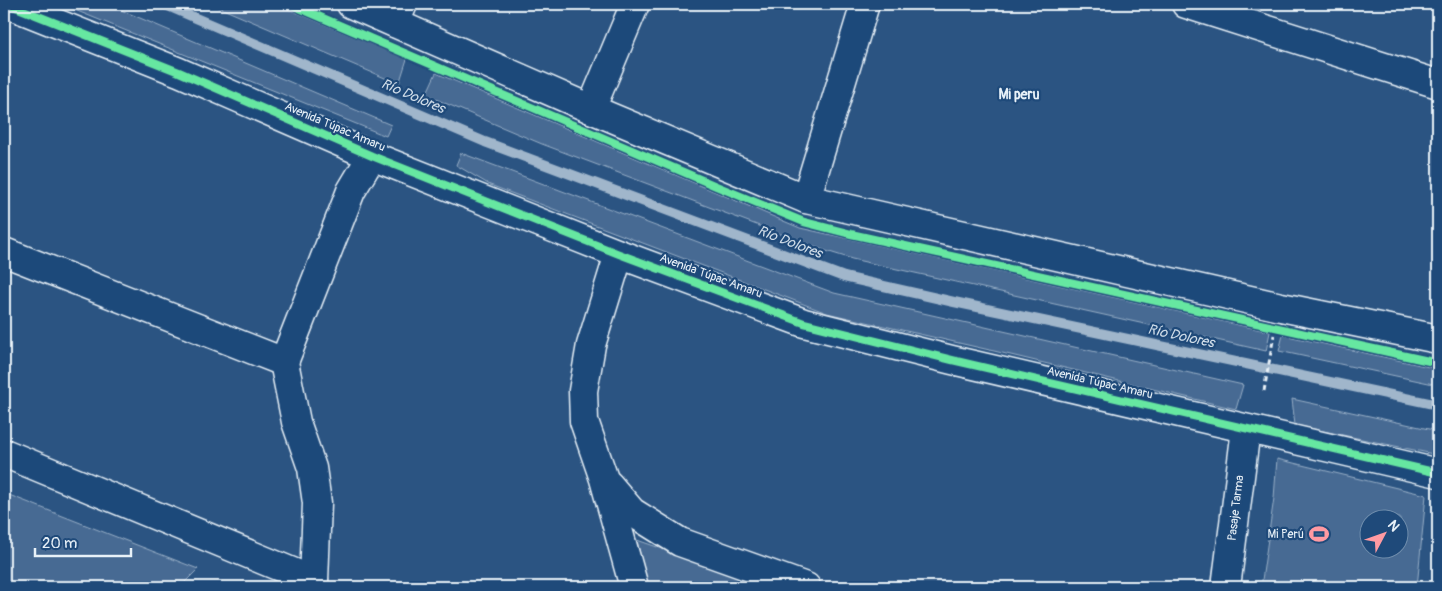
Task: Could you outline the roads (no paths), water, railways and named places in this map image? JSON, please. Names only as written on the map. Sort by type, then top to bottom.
[{"type":"street","name":"Avenida Túpac Amaru","points":[[8,4],[179,72],[372,156],[619,254],[804,323],[952,360],[1438,473]]},
{"type":"street","points":[[351,4],[399,13],[591,109],[806,199],[1281,307],[1438,339]]},
{"type":"street","points":[[591,109],[635,4]]},
{"type":"street","points":[[806,199],[865,4]]},
{"type":"street","points":[[1186,4],[1438,84]]},
{"type":"street","points":[[4,453],[313,584],[317,503],[312,468],[296,422],[284,362],[351,191],[372,156]]},
{"type":"street","points":[[4,252],[284,362]]},
{"type":"street","points":[[619,254],[591,345],[583,391],[584,421],[604,478],[634,587]]},
{"type":"street","name":"Pasaje Tarma","points":[[1226,587],[1246,429]]},
{"type":"street","points":[[604,478],[632,512],[680,542],[806,587]]},
{"type":"waterway","name":"Río Dolores","points":[[163,4],[485,142],[844,277],[1438,405]]},
{"type":"place","name":"Mi Perú","points":[[1319,534]]},
{"type":"district","name":"Mi peru","points":[[1019,94]]}]
